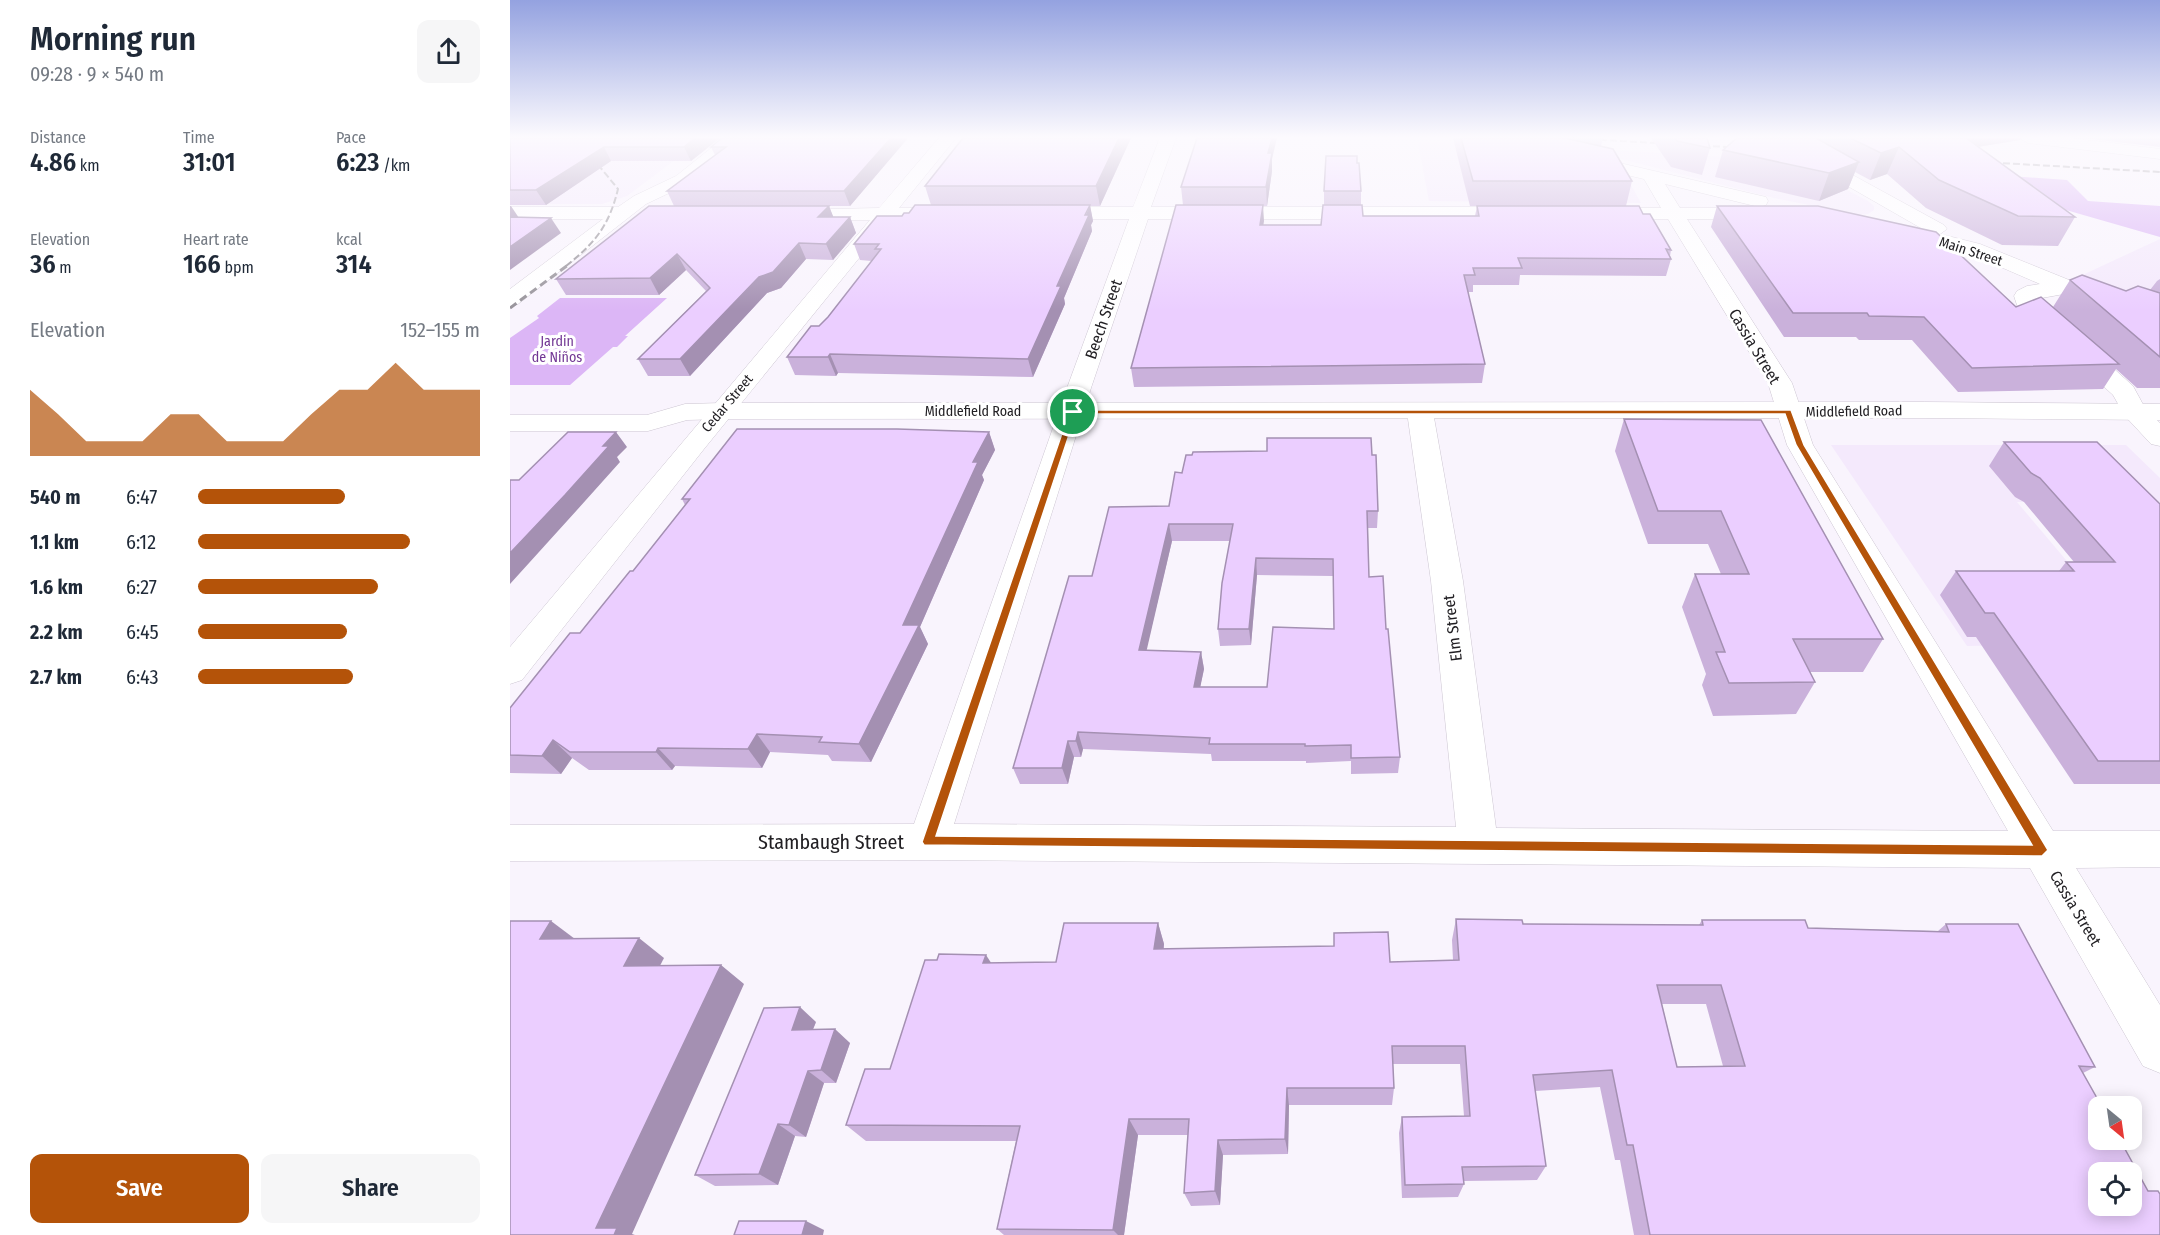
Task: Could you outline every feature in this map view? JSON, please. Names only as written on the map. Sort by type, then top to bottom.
[{"type":"street","points":[[510,298],[622,213],[649,196]]},
{"type":"street","points":[[510,321],[653,213],[671,196]]},
{"type":"street","name":"Cedar Street","points":[[510,670],[694,443],[901,196]]},
{"type":"street","name":"Beech Street","points":[[928,842],[1146,196]]},
{"type":"street","name":"Cassia Street","points":[[1663,196],[1780,382],[1800,445],[2160,1049]]},
{"type":"street","points":[[1583,213],[1780,210],[1727,196]]},
{"type":"street","points":[[1876,196],[1973,248]]},
{"type":"street","points":[[1882,227],[1887,202]]},
{"type":"street","points":[[510,213],[622,213]]},
{"type":"street","points":[[1024,213],[1538,213]]},
{"type":"street","points":[[774,214],[966,214]]},
{"type":"street","name":"Main Street","points":[[1882,227],[1973,248],[2066,287],[2160,322]]},
{"type":"street","name":"Main Street","points":[[1882,227],[2014,276],[2066,287]]},
{"type":"street","points":[[2066,287],[2035,291],[2025,296],[2026,303],[2124,391],[2134,411],[2160,438]]},
{"type":"street","name":"Middlefield Road","points":[[510,410],[669,405],[685,412]]},
{"type":"street","name":"Middlefield Road","points":[[510,423],[648,423],[685,412],[722,411],[2160,412]]},
{"type":"street","name":"Elm Street","points":[[1420,412],[1447,581],[1478,845]]},
{"type":"street","name":"Stambaugh Street","points":[[510,843],[928,842],[2160,849]]},
{"type":"shaded area","points":[[510,196],[627,196],[602,204],[510,204]]},
{"type":"shaded area","points":[[1428,196],[1637,196],[1641,203],[1429,201]]},
{"type":"shaded area","points":[[1765,196],[1858,196],[1874,206],[1874,210],[1868,214],[1858,215]]},
{"type":"shaded area","points":[[2160,239],[2160,308],[2076,278]]},
{"type":"shaded area","points":[[1831,445],[2126,445],[2160,478],[2160,502],[2017,502],[2136,643],[1967,646]]},
{"type":"green space","points":[[2016,196],[2083,196],[2088,201],[2160,206],[2160,237]]},
{"type":"green space","name":"Jardin de Niños","points":[[560,298],[667,298],[625,336],[628,336],[617,347],[613,347],[570,385],[510,385],[510,338],[539,318],[537,316]]},
{"type":"building","points":[[1973,196],[2046,196],[2075,217],[2018,216]]},
{"type":"building","points":[[915,205],[1090,205],[1085,215],[1089,215],[1057,286],[1061,286],[1028,359],[830,354],[828,357],[787,357],[811,326],[819,326],[828,317],[881,249],[875,249],[879,244],[854,244],[877,216],[902,216],[904,213],[909,213]]},
{"type":"building","points":[[1176,205],[1263,205],[1260,225],[1321,225],[1323,205],[1362,205],[1363,216],[1479,216],[1477,206],[1639,206],[1643,214],[1650,214],[1671,250],[1666,249],[1671,259],[1518,258],[1522,268],[1473,268],[1475,275],[1464,275],[1485,364],[1131,368]]},
{"type":"building","points":[[649,206],[829,206],[818,217],[850,217],[826,244],[799,243],[773,272],[759,277],[680,359],[638,359],[710,288],[677,254],[650,278],[556,279]]},
{"type":"building","points":[[1717,206],[1818,206],[1936,232],[2016,307],[2041,297],[2119,364],[1972,368],[1924,317],[1869,316],[1867,313],[1793,313]]},
{"type":"building","points":[[510,217],[551,218],[510,247]]},
{"type":"building","points":[[2082,275],[2126,291],[2138,286],[2160,293],[2160,357],[2070,280]]},
{"type":"building","points":[[1624,419],[1761,420],[1883,639],[1793,639],[1815,682],[1729,683],[1716,652],[1725,652],[1695,574],[1749,574],[1721,511],[1658,511]]},
{"type":"building","points":[[737,429],[897,429],[989,432],[973,462],[978,462],[903,625],[919,625],[859,744],[819,742],[822,737],[757,734],[748,749],[658,748],[656,752],[570,752],[553,740],[542,756],[510,755],[510,708],[570,633],[580,633],[630,571],[633,571],[690,499],[682,499]]},
{"type":"building","points":[[568,432],[616,432],[603,446],[609,446],[510,553],[510,480],[519,480]]},
{"type":"building","points":[[1267,438],[1371,438],[1372,455],[1376,455],[1378,511],[1367,511],[1369,577],[1383,576],[1386,629],[1388,629],[1400,757],[1351,758],[1351,745],[1209,744],[1210,738],[1078,732],[1076,741],[1068,741],[1062,768],[1013,768],[1069,576],[1092,576],[1109,507],[1169,506],[1175,472],[1182,473],[1186,455],[1192,455],[1193,452],[1267,451]],"holes":[[[1169,524],[1233,524],[1222,583],[1218,629],[1249,629],[1256,558],[1333,559],[1334,629],[1273,627],[1267,687],[1194,687],[1201,652],[1139,650]]]},
{"type":"building","points":[[2004,442],[2097,442],[2160,504],[2160,761],[2098,761],[1994,613],[1985,613],[1956,571],[2074,571],[2066,562],[2115,562],[2040,478],[2031,473]]},
{"type":"building","points":[[1456,919],[1522,920],[1523,924],[1703,925],[1702,920],[1805,920],[1808,928],[1949,932],[1946,924],[2018,924],[2095,1067],[2079,1066],[2096,1096],[2088,1096],[2088,1150],[2125,1150],[2132,1162],[2088,1162],[2088,1216],[2142,1216],[2142,1180],[2148,1191],[2158,1191],[2160,1194],[2160,1235],[1650,1235],[1633,1145],[1627,1145],[1612,1070],[1533,1075],[1546,1166],[1462,1167],[1464,1184],[1405,1185],[1402,1117],[1470,1116],[1465,1046],[1392,1046],[1394,1088],[1287,1088],[1285,1139],[1218,1140],[1215,1191],[1184,1193],[1189,1119],[1129,1119],[1113,1230],[997,1229],[1020,1126],[846,1125],[865,1069],[890,1069],[925,960],[937,960],[939,954],[986,955],[983,963],[1056,962],[1064,923],[1158,923],[1154,949],[1334,946],[1334,933],[1388,932],[1390,962],[1459,960]],"holes":[[[1657,985],[1721,985],[1745,1066],[1677,1067]]]},
{"type":"building","points":[[510,921],[551,921],[540,939],[639,938],[624,966],[721,965],[596,1228],[617,1228],[614,1235],[510,1235]]},
{"type":"building","points":[[800,1007],[792,1030],[835,1029],[821,1070],[808,1071],[789,1125],[778,1124],[759,1174],[695,1175],[764,1008]]},
{"type":"building","points":[[739,1221],[806,1221],[802,1235],[734,1235]]},
{"type":"railway","points":[[566,266],[600,233],[616,196]]},
{"type":"railway","points":[[510,308],[568,265]]},
{"type":"route","points":[[1788,411],[1800,445],[2042,850],[928,842],[1073,412],[1788,411]]}]
